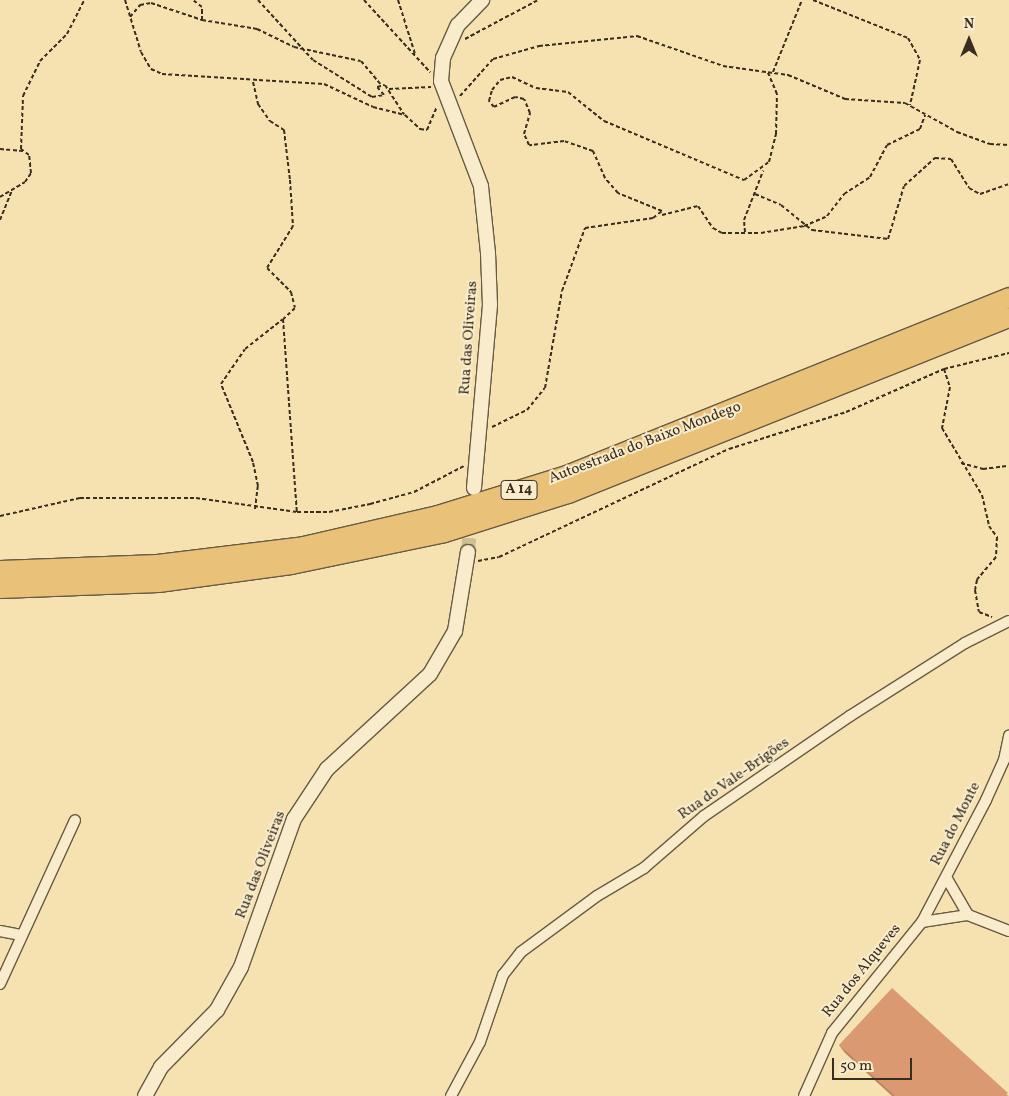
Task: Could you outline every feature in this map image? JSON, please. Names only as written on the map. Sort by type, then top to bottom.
[{"type":"highway","name":"Autoestrada do Baixo Mondego","points":[[0,570],[186,560],[303,546],[437,515],[566,476],[1009,298]]},
{"type":"highway","name":"Autoestrada do Baixo Mondego","points":[[0,588],[158,582],[291,564],[444,532],[568,494],[1009,317]]},
{"type":"street","points":[[443,86],[446,51],[458,25],[482,0]]},
{"type":"street","name":"Rua das Oliveiras","points":[[443,86],[481,186],[488,254],[490,306],[474,488]]},
{"type":"street","name":"Rua das Oliveiras","points":[[145,1096],[161,1067],[217,1010],[240,967],[298,812],[327,769],[430,674],[455,630],[468,557]]},
{"type":"street","name":"Rua do Vale-Brigões","points":[[451,1096],[480,1042],[503,976],[522,952],[597,896],[644,868],[704,816],[850,716],[965,643],[1009,621]]},
{"type":"street","name":"Rua do Monte","points":[[922,922],[1004,760],[1009,736]]},
{"type":"street","points":[[0,984],[75,820]]},
{"type":"street","points":[[946,876],[968,915]]},
{"type":"street","name":"Rua dos Alqueves","points":[[804,1096],[832,1033],[922,922],[968,915],[1009,931]]},
{"type":"street","points":[[0,931],[21,935]]},
{"type":"path","points":[[24,152],[23,96],[40,61],[68,34],[84,0]]},
{"type":"path","points":[[125,0],[151,69],[178,78],[324,84],[373,107],[405,115]]},
{"type":"path","points":[[193,0],[202,7],[202,20]]},
{"type":"path","points":[[258,0],[300,48],[372,97],[384,95],[377,87],[380,84]]},
{"type":"path","points":[[364,0],[443,86]]},
{"type":"path","points":[[398,0],[416,56]]},
{"type":"path","points":[[446,51],[538,0]]},
{"type":"path","points":[[774,72],[802,0]]},
{"type":"path","points":[[812,0],[908,38],[920,60],[910,106]]},
{"type":"path","points":[[130,17],[134,9],[151,2],[202,20],[257,30],[300,48],[361,61],[380,84],[389,89],[410,123],[427,130],[443,86]]},
{"type":"path","points":[[450,105],[493,59],[538,46],[589,39],[637,36],[723,66],[774,72],[845,99],[910,106],[957,132],[990,144],[1009,145]]},
{"type":"path","points":[[746,232],[744,220],[755,194],[778,116],[777,94],[767,71]]},
{"type":"path","points":[[661,215],[662,211],[618,193],[605,178],[593,151],[571,142],[529,145],[524,134],[530,113],[524,99],[515,97],[494,106],[489,101],[492,90],[500,80],[512,77],[536,88],[558,89],[574,95],[604,121],[744,180],[763,169]]},
{"type":"path","points":[[253,82],[258,104],[284,136],[293,226],[267,268],[291,292],[294,312],[245,348],[221,384],[253,462],[258,486],[255,509]]},
{"type":"path","points":[[389,89],[443,86]]},
{"type":"path","points":[[804,226],[827,216],[844,194],[870,177],[887,145],[920,129],[925,115]]},
{"type":"path","points":[[0,150],[24,152],[29,155],[31,173],[12,191],[0,197]]},
{"type":"path","points":[[478,434],[527,410],[545,388],[562,291],[584,228],[661,215],[698,206],[713,228],[746,232],[804,226],[888,239],[907,181],[942,156],[951,159],[974,192],[989,194],[999,184],[1009,184]]},
{"type":"path","points":[[0,220],[12,191]]},
{"type":"path","points":[[755,194],[781,205],[804,226]]},
{"type":"path","points":[[283,319],[297,512]]},
{"type":"path","points":[[468,557],[499,557],[729,449],[846,412],[944,369],[1009,353]]},
{"type":"path","points":[[944,369],[950,387],[942,428],[959,462],[982,495],[989,526],[997,537],[996,557],[977,580],[974,590],[979,612],[996,617]]},
{"type":"path","points":[[959,462],[983,469],[1009,466]]},
{"type":"path","points":[[0,516],[80,498],[196,498],[255,509],[329,512],[370,504],[414,492],[459,466],[476,464]]},
{"type":"building","points":[[892,988],[1008,1093],[1005,1096],[895,1096],[839,1045]]},
{"type":"tunnel","points":[[468,552],[471,516]]}]
